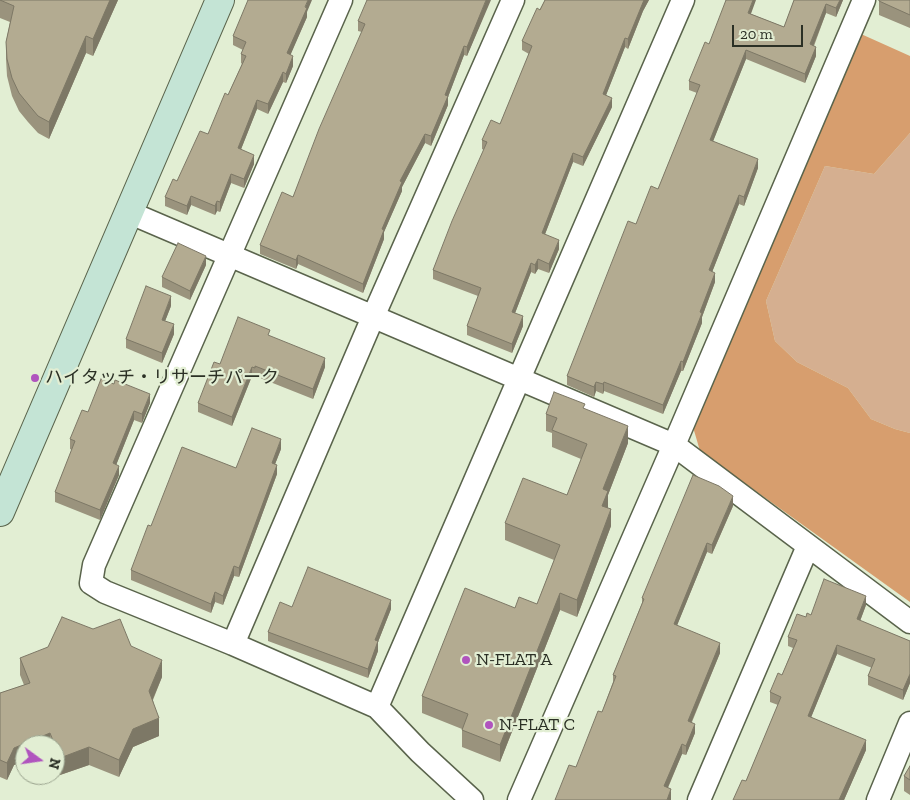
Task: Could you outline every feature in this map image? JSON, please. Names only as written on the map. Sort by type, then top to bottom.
[{"type":"street","points":[[0,512],[220,0]]},
{"type":"street","points":[[341,0],[94,565],[91,583],[105,592],[233,644],[377,707],[420,752],[472,800]]},
{"type":"street","points":[[233,644],[373,317],[513,0]]},
{"type":"street","points":[[377,707],[683,0]]},
{"type":"street","points":[[519,800],[674,445],[864,0]]},
{"type":"street","points":[[128,212],[674,445],[910,622]]},
{"type":"street","points":[[699,800],[808,546]]},
{"type":"street","points":[[878,800],[910,723]]},
{"type":"shaded area","points":[[861,34],[910,56],[910,133],[874,174],[825,166],[766,301],[775,341],[797,362],[848,388],[871,419],[910,433],[910,602],[700,451],[693,427]]},
{"type":"shaded area","points":[[910,133],[910,433],[871,419],[848,388],[797,362],[775,341],[766,301],[825,166],[874,174]]},
{"type":"building","points":[[0,0],[110,0],[93,39],[86,36],[49,122],[38,116],[19,93],[12,78],[7,59],[6,42],[14,6]]},
{"type":"building","points":[[248,0],[308,0],[305,7],[307,8],[287,53],[293,56],[286,74],[283,72],[268,104],[257,100],[238,148],[254,155],[244,179],[231,174],[220,202],[217,201],[215,206],[191,196],[187,206],[165,197],[173,179],[177,181],[200,131],[208,134],[225,93],[228,95],[246,56],[241,54],[246,42],[233,36]]},
{"type":"building","points":[[367,0],[486,0],[467,47],[464,46],[445,95],[448,96],[431,136],[425,134],[400,181],[402,182],[382,229],[384,230],[363,284],[298,255],[296,260],[260,245],[282,192],[293,197],[319,129],[365,24],[358,21]]},
{"type":"building","points":[[545,0],[644,0],[628,39],[625,38],[603,94],[612,98],[583,157],[573,153],[542,233],[559,240],[549,264],[538,259],[535,265],[531,263],[512,312],[523,316],[512,344],[467,326],[481,288],[433,270],[452,221],[487,142],[482,140],[491,120],[500,124],[532,46],[522,41],[537,8],[540,10]]},
{"type":"building","points":[[726,0],[753,0],[748,13],[784,27],[794,0],[840,0],[836,8],[826,4],[810,44],[816,47],[805,74],[746,50],[710,140],[758,159],[744,197],[739,195],[709,270],[715,273],[700,312],[702,313],[683,362],[681,361],[663,405],[604,382],[603,384],[596,382],[594,387],[567,376],[628,221],[636,224],[651,186],[658,189],[700,85],[689,81],[705,42],[709,44]]},
{"type":"building","points":[[910,0],[910,15],[879,1]]},
{"type":"building","points":[[178,243],[206,256],[190,291],[162,277]]},
{"type":"building","points":[[146,286],[171,296],[162,320],[174,324],[162,353],[126,339]]},
{"type":"building","points":[[238,317],[270,330],[268,335],[325,358],[313,389],[255,366],[255,368],[252,367],[232,417],[198,403],[214,362],[220,364]]},
{"type":"building","points":[[101,379],[114,384],[115,380],[150,394],[142,414],[134,411],[113,463],[119,466],[100,510],[55,492],[75,441],[70,439],[82,410],[88,412]]},
{"type":"building","points":[[554,392],[585,404],[583,408],[628,426],[603,489],[608,491],[602,506],[611,509],[577,600],[560,593],[500,745],[462,730],[468,714],[422,696],[465,588],[515,608],[519,597],[537,604],[560,545],[505,523],[523,478],[567,495],[587,444],[552,430],[557,418],[546,414]]},
{"type":"building","points":[[252,428],[281,439],[272,463],[277,465],[239,568],[234,566],[223,596],[215,592],[211,604],[131,570],[148,525],[151,526],[182,447],[236,468]]},
{"type":"building","points":[[693,475],[719,486],[733,496],[712,545],[707,543],[674,624],[720,643],[688,721],[695,724],[686,746],[682,744],[664,786],[671,789],[667,800],[555,800],[569,765],[576,767],[598,711],[602,712],[616,676],[613,675],[644,599],[642,598]]},
{"type":"building","points":[[308,567],[391,600],[375,640],[378,641],[368,669],[268,632],[280,602],[292,607]]},
{"type":"building","points":[[824,579],[866,596],[857,619],[910,641],[910,674],[903,690],[868,676],[875,659],[837,645],[808,716],[866,740],[839,800],[733,800],[742,780],[746,781],[781,697],[770,692],[778,673],[782,675],[797,640],[788,637],[797,614],[806,617],[807,613],[811,615]]},
{"type":"building","points":[[62,617],[93,629],[120,619],[131,646],[162,660],[149,691],[159,718],[133,729],[119,760],[89,747],[65,756],[65,735],[51,735],[50,733],[45,735],[15,735],[15,748],[7,763],[0,760],[0,693],[30,683],[20,658],[48,647]]},
{"type":"building","points":[[910,766],[910,780],[904,776]]},
{"type":"place","name":"ハイタッチ・リサーチパーク","points":[[35,378]]},
{"type":"place","name":"N-FLAT A","points":[[466,660]]},
{"type":"place","name":"N-FLAT C","points":[[489,725]]}]
